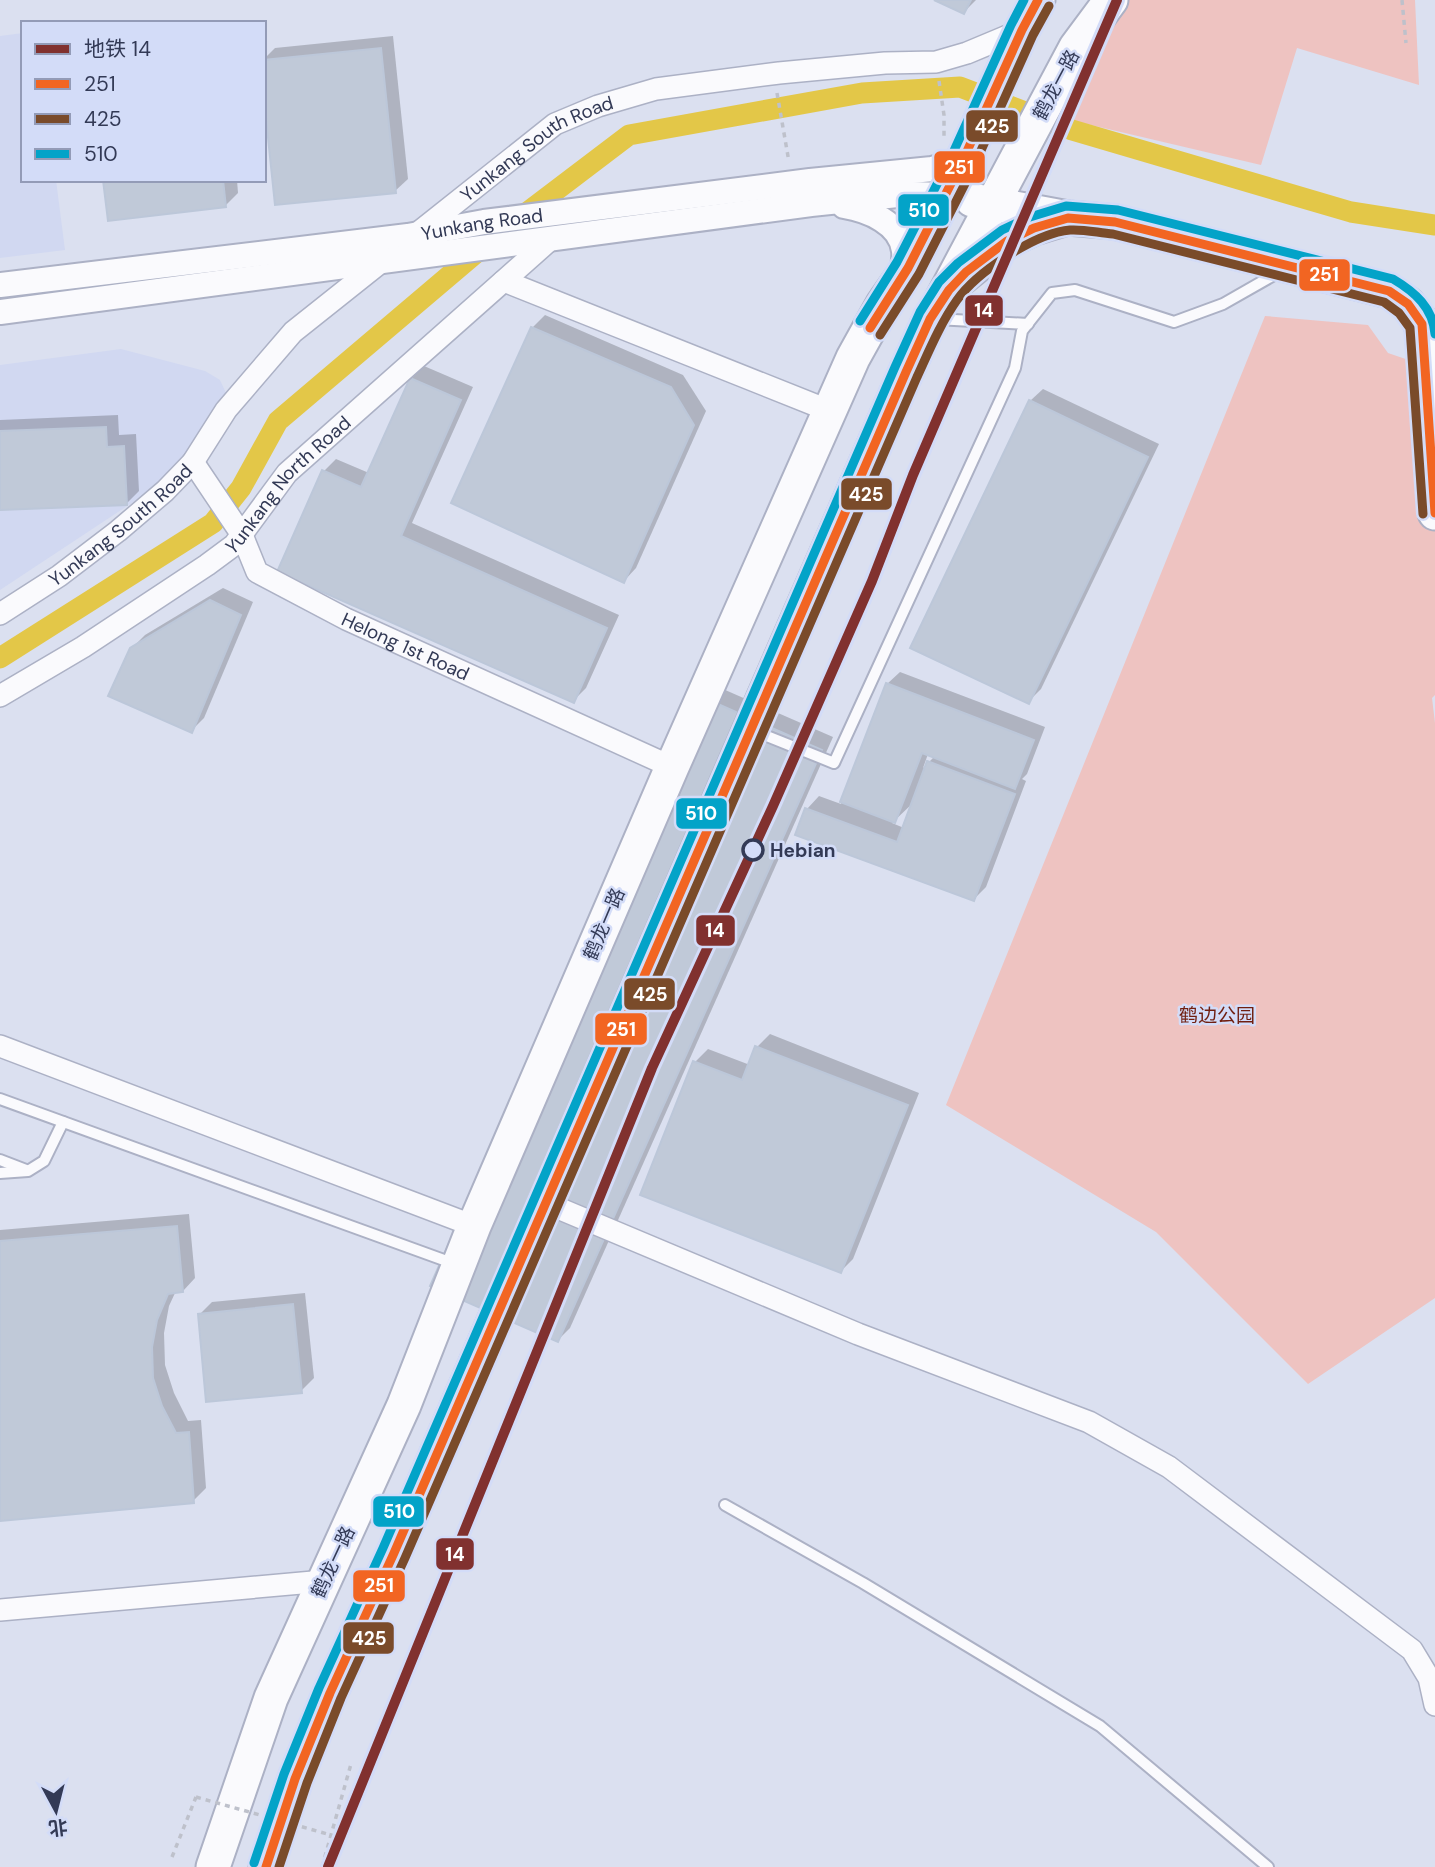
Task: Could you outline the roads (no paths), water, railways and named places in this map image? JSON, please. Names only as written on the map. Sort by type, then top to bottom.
[{"type":"highway","name":"鹤龙一路","points":[[212,1867],[271,1698],[404,1405],[474,1226],[672,767],[865,335],[902,278],[945,195],[1038,0]]},
{"type":"highway","name":"鹤龙一路","points":[[267,1867],[295,1779],[312,1736],[394,1553],[750,729],[935,312],[1076,47],[1111,0]]},
{"type":"highway","points":[[945,195],[1068,218],[1115,222],[1389,291],[1408,304],[1429,335],[1435,513]]},
{"type":"highway","points":[[935,312],[949,290],[966,272],[1007,241],[1034,228],[1068,218]]},
{"type":"street","name":"Yunkang South Road","points":[[0,614],[59,576],[166,491],[193,462],[226,410],[293,331],[555,124],[597,106],[656,89],[774,74],[936,62],[967,53],[1022,30]]},
{"type":"street","name":"Yunkang Road","points":[[0,285],[416,234],[484,222],[932,169],[963,160]]},
{"type":"street","name":"Yunkang Road","points":[[0,312],[827,202],[907,194],[945,195]]},
{"type":"street","points":[[827,202],[866,211],[894,229],[905,252],[902,278]]},
{"type":"street","name":"Yunkang North Road","points":[[0,696],[83,647],[234,545],[287,473],[504,281],[544,240]]},
{"type":"street","points":[[504,281],[830,411]]},
{"type":"street","name":"Helong 1st Road","points":[[193,462],[242,535],[257,572],[346,619],[672,767]]},
{"type":"street","points":[[0,1045],[474,1226]]},
{"type":"street","points":[[546,1202],[858,1334],[1089,1422],[1169,1467],[1412,1650],[1429,1678],[1435,1705]]},
{"type":"street","points":[[0,1610],[324,1581]]},
{"type":"street","points":[[1412,1650],[1435,1647]]},
{"type":"lane","points":[[750,729],[834,763],[1015,369],[1022,331],[1052,293],[1075,290],[1174,322],[1223,304],[1289,266]]},
{"type":"lane","points":[[935,312],[1028,324]]},
{"type":"lane","points":[[0,1099],[458,1265]]},
{"type":"lane","points":[[0,1173],[28,1171],[44,1161],[63,1122]]},
{"type":"lane","points":[[0,1160],[28,1171]]},
{"type":"lane","points":[[725,1506],[863,1583],[1100,1726],[1268,1867]]},
{"type":"waterway","points":[[0,658],[213,523],[241,488],[278,421],[496,236],[629,135],[862,93],[960,87],[1072,130],[1351,212],[1435,225]]},
{"type":"metro line","name":"14","points":[[328,1867],[652,1068],[773,806],[872,581],[913,475],[1117,0]]},
{"type":"place","name":"Hebian","points":[[753,850]]},
{"type":"park label","name":"鹤边公园","points":[[1217,1015]]}]
